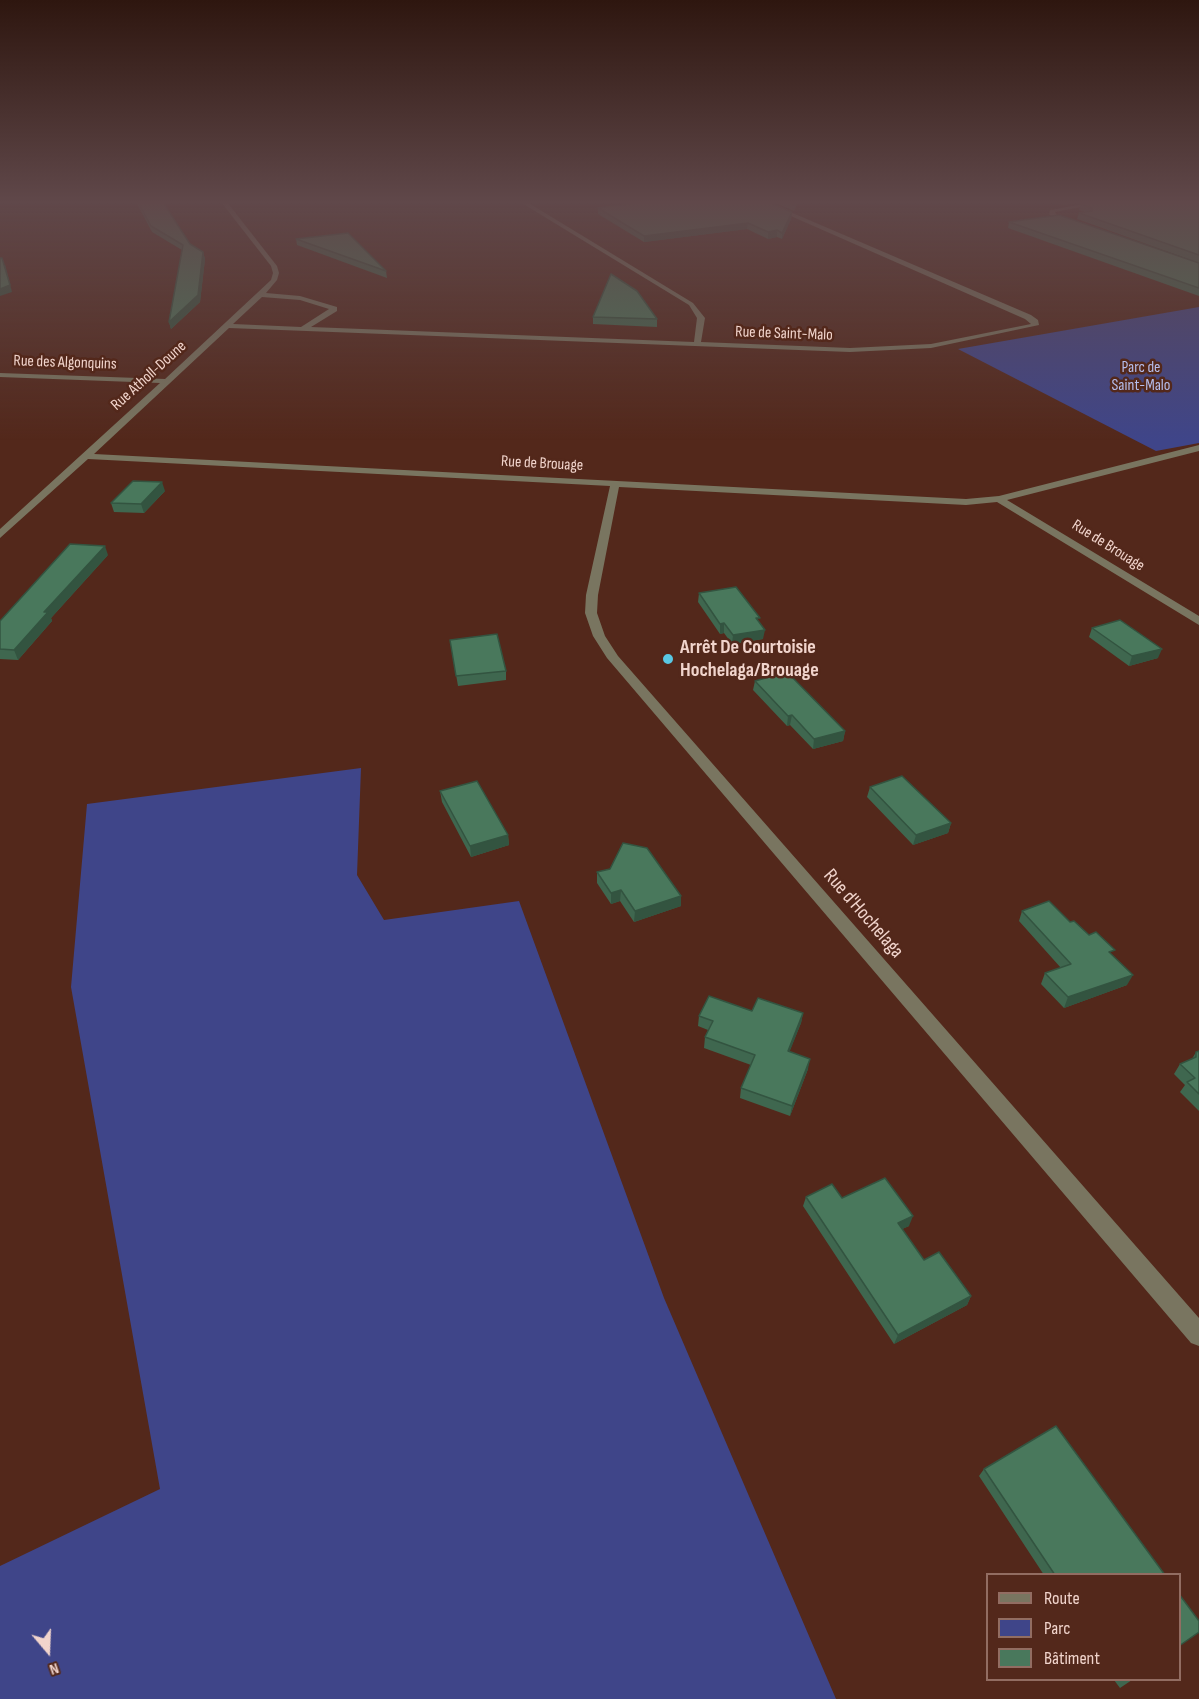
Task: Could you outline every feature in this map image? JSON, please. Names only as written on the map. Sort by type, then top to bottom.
[{"type":"street","name":"Rue Atholl-Doune","points":[[0,535],[261,295],[273,281]]},
{"type":"street","points":[[656,281],[691,304],[701,318],[697,344]]},
{"type":"street","name":"Rue de Saint-Malo","points":[[227,326],[850,350],[907,349],[1018,331],[1035,326],[1035,322],[1028,317],[945,281]]},
{"type":"street","points":[[261,295],[300,298],[334,309],[304,328]]},
{"type":"street","name":"Rue des Algonquins","points":[[0,375],[165,381]]},
{"type":"street","name":"Rue de Brouage","points":[[84,456],[966,502],[999,499],[1199,448]]},
{"type":"street","name":"Rue d'Hochelaga","points":[[615,485],[592,595],[591,613],[599,636],[613,658],[1199,1335]]},
{"type":"street","name":"Rue de Brouage","points":[[999,499],[1199,621]]},
{"type":"green space","name":"Parc de Saint-Malo","points":[[1199,307],[1199,443],[1156,451],[958,349]]},
{"type":"green space","points":[[361,768],[357,875],[384,920],[519,901],[664,1298],[836,1699],[0,1699],[0,1566],[160,1489],[71,987],[87,804]]},
{"type":"building","points":[[0,281],[9,281],[10,285],[0,289]]},
{"type":"building","points":[[176,281],[200,281],[198,295],[169,322]]},
{"type":"building","points":[[608,281],[622,281],[637,291],[657,319],[593,317]]},
{"type":"building","points":[[1180,281],[1199,281],[1199,288]]},
{"type":"building","points":[[133,481],[162,482],[141,504],[111,503]]},
{"type":"building","points":[[70,544],[105,546],[44,612],[48,612],[14,650],[0,649],[0,621]]},
{"type":"building","points":[[736,587],[760,618],[756,618],[765,630],[733,635],[724,623],[720,624],[699,593]]},
{"type":"building","points":[[1120,620],[1162,649],[1132,656],[1092,628]]},
{"type":"building","points":[[497,634],[506,671],[456,676],[450,640]]},
{"type":"building","points":[[787,672],[845,731],[814,739],[792,715],[788,716],[755,681]]},
{"type":"building","points":[[902,776],[951,823],[916,835],[870,787]]},
{"type":"building","points":[[477,781],[508,835],[470,846],[440,791]]},
{"type":"building","points":[[623,843],[647,848],[681,896],[635,911],[621,890],[611,893],[597,872],[610,869]]},
{"type":"building","points":[[1049,901],[1070,922],[1074,921],[1089,935],[1096,932],[1115,950],[1109,952],[1133,975],[1068,997],[1045,973],[1071,964],[1022,911]]},
{"type":"building","points":[[709,996],[752,1011],[758,998],[803,1013],[788,1051],[810,1059],[792,1106],[741,1088],[755,1055],[705,1037],[713,1021],[699,1016]]},
{"type":"building","points":[[1199,1051],[1199,1094],[1187,1082],[1195,1078],[1180,1064],[1196,1057],[1196,1052]]},
{"type":"building","points":[[885,1178],[913,1216],[898,1223],[924,1260],[939,1252],[971,1296],[898,1335],[806,1197],[832,1184],[842,1198]]},
{"type":"building","points":[[1056,1426],[1164,1573],[1054,1573],[984,1469]]},
{"type":"building","points":[[1181,1597],[1199,1621],[1199,1632],[1181,1645]]},
{"type":"place","name":"Arrêt De Courtoisie Hochelaga/Brouage","points":[[668,659]]}]
